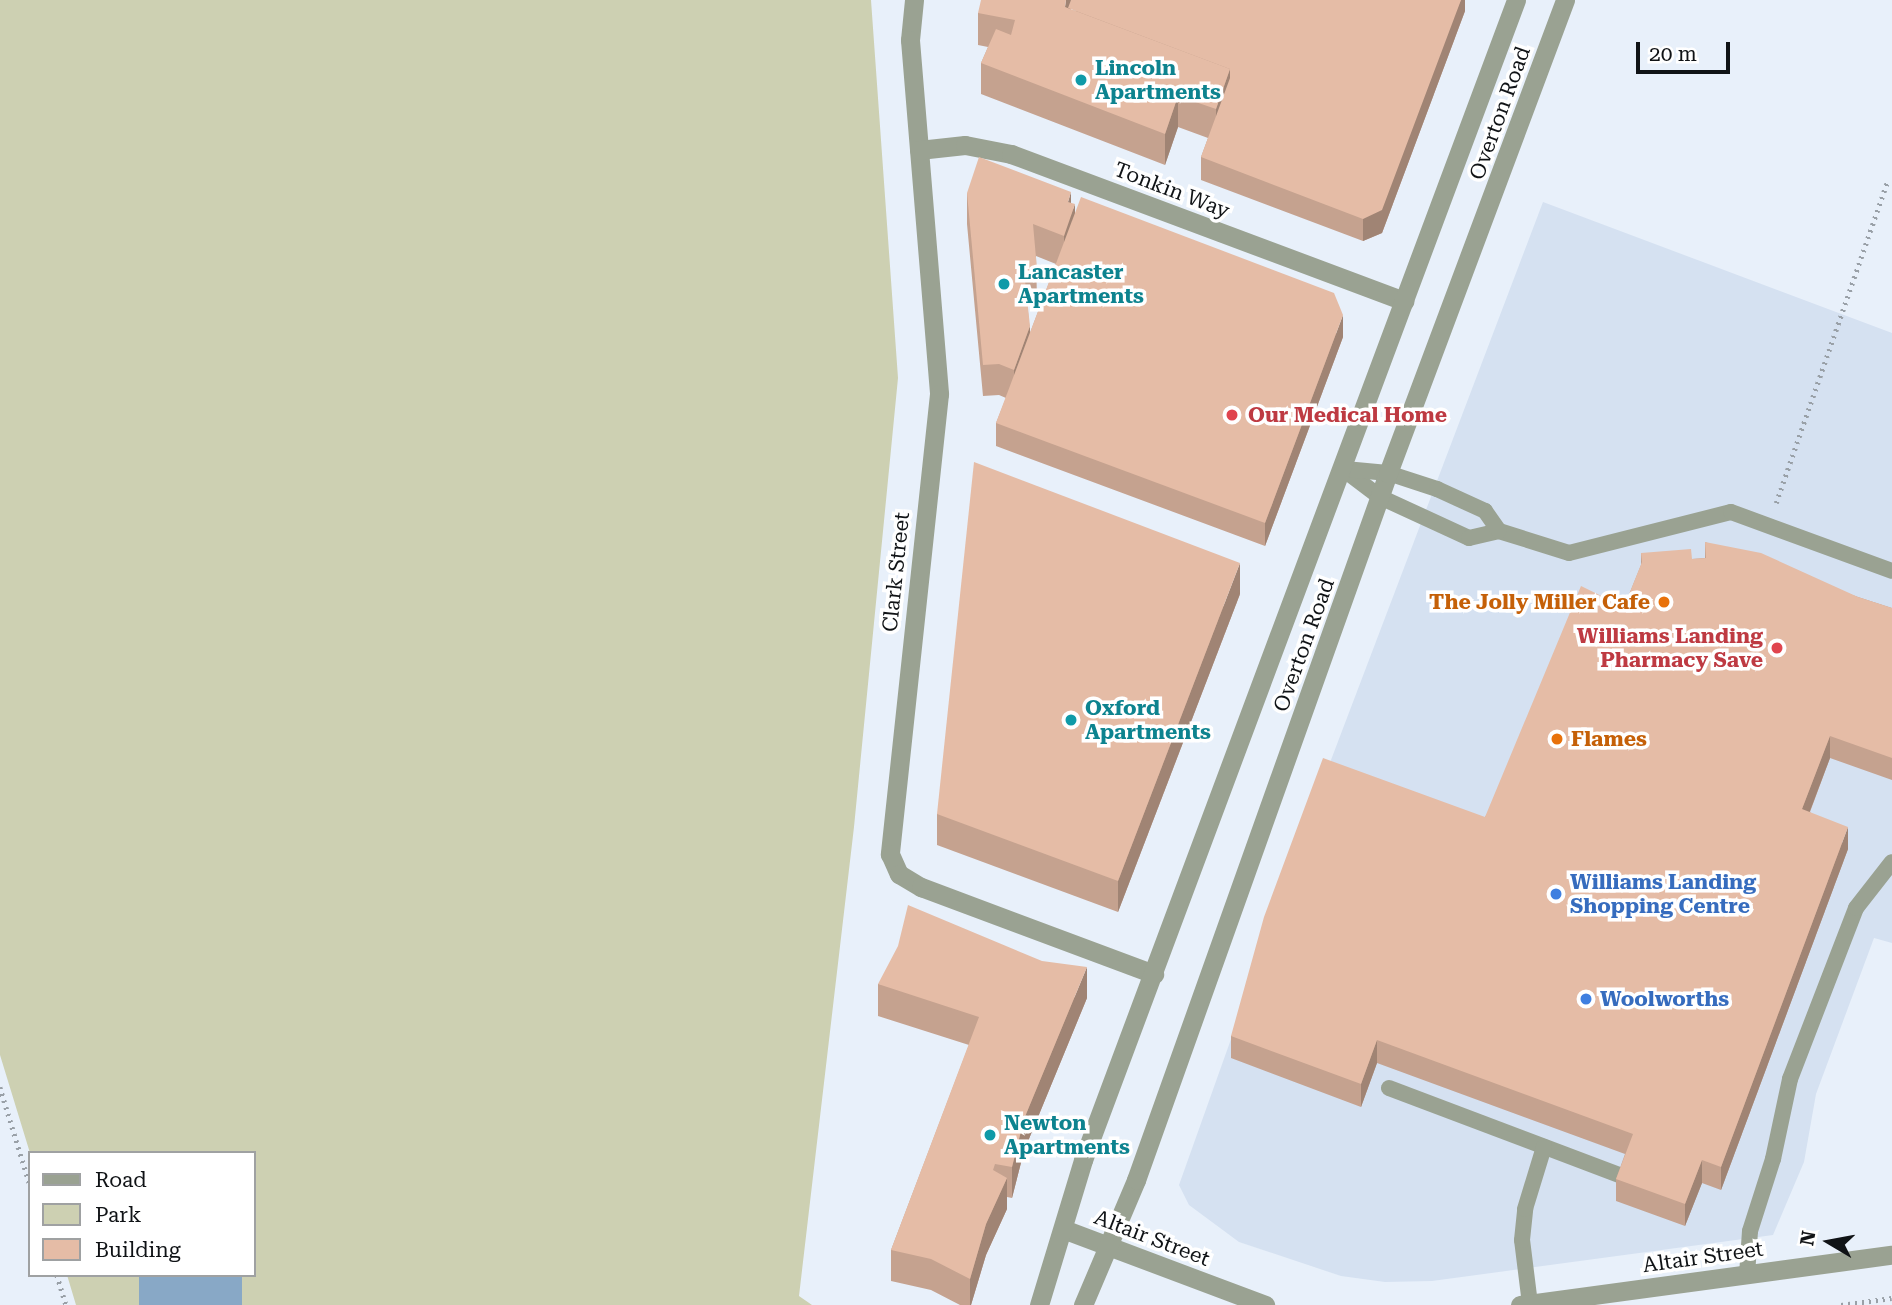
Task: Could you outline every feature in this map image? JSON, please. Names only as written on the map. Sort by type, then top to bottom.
[{"type":"street","name":"Clark Street","points":[[914,0],[910,40],[939,394],[890,839],[893,865],[921,887],[1154,974]]},
{"type":"street","name":"Overton Road","points":[[1039,1305],[1083,1160],[1516,0]]},
{"type":"street","name":"Overton Road","points":[[1083,1305],[1136,1180],[1388,473],[1565,0]]},
{"type":"street","name":"Tonkin Way","points":[[919,150],[965,145],[1011,154],[1404,301]]},
{"type":"street","name":"Altair Street","points":[[1063,1228],[1265,1305]]},
{"type":"street","name":"Altair Street","points":[[1525,1304],[1892,1255]]},
{"type":"lane","points":[[1343,469],[1388,473],[1485,511],[1499,531]]},
{"type":"lane","points":[[1343,469],[1380,497],[1469,538],[1499,531],[1570,553],[1619,544],[1713,514],[1731,512],[1892,571]]},
{"type":"lane","points":[[1747,1275],[1750,1231],[1773,1159],[1790,1079],[1856,908],[1892,862]]},
{"type":"lane","points":[[1390,1088],[1624,1177]]},
{"type":"lane","points":[[1525,1304],[1523,1230],[1544,1147]]},
{"type":"path","points":[[1769,525],[1888,180]]},
{"type":"path","points":[[0,1087],[28,1178]]},
{"type":"path","points":[[58,1277],[66,1305]]},
{"type":"path","points":[[1841,1305],[1892,1298]]},
{"type":"shaded area","points":[[1543,202],[1892,333],[1892,943],[1874,938],[1816,1094],[1804,1162],[1773,1235],[1432,1281],[1385,1282],[1341,1276],[1239,1242],[1189,1205],[1179,1185],[1323,781]]},
{"type":"green space","points":[[0,0],[871,0],[898,378],[854,827],[799,1296],[812,1305],[76,1305],[68,1277],[256,1277],[256,1151],[29,1151],[0,1055]]},
{"type":"water","points":[[139,1277],[242,1277],[242,1305],[139,1305]]},
{"type":"building","name":"Lincoln Apartments","points":[[981,0],[1066,0],[1065,7],[1230,69],[1216,109],[1178,96],[1165,134],[981,63],[996,29],[1011,35],[1015,20],[978,13]]},
{"type":"building","points":[[1071,0],[1461,0],[1382,210],[1363,219],[1201,157],[1230,78],[1230,69],[1068,8]]},
{"type":"building","name":"Lancaster Apartments","points":[[979,157],[1071,192],[1068,202],[1075,204],[1064,236],[1033,224],[1037,269],[1024,271],[1030,326],[1014,370],[999,364],[983,365],[967,193]]},
{"type":"building","points":[[1081,197],[1334,293],[1343,315],[1265,523],[996,423]]},
{"type":"building","name":"Oxford Apartments","points":[[974,462],[1240,563],[1118,881],[937,814]]},
{"type":"building","name":"Williams Landing Shopping Centre","points":[[1705,542],[1761,553],[1858,597],[1892,608],[1892,758],[1830,736],[1802,809],[1848,827],[1721,1167],[1702,1160],[1685,1204],[1616,1179],[1633,1134],[1377,1040],[1361,1084],[1231,1036],[1264,917],[1323,758],[1485,817],[1581,586],[1624,607],[1642,562],[1641,553],[1691,549],[1692,559],[1706,558]]},
{"type":"building","name":"Newton Apartments","points":[[908,905],[1042,961],[1087,967],[1024,1119],[1012,1167],[995,1164],[993,1170],[1007,1178],[986,1224],[970,1279],[931,1259],[891,1250],[979,1017],[878,984],[898,946]]},
{"type":"place","name":"Lincoln Apartments","points":[[1081,80]]},
{"type":"place","name":"Lancaster Apartments","points":[[1004,284]]},
{"type":"place","name":"Our Medical Home","points":[[1232,415]]},
{"type":"place","name":"The Jolly Miller Cafe","points":[[1664,602]]},
{"type":"place","name":"Williams Landing Pharmacy Save","points":[[1777,648]]},
{"type":"place","name":"Oxford Apartments","points":[[1071,720]]},
{"type":"place","name":"Flames","points":[[1557,739]]},
{"type":"place","name":"Williams Landing Shopping Centre","points":[[1556,894]]},
{"type":"place","name":"Woolworths","points":[[1586,999]]},
{"type":"place","name":"Newton Apartments","points":[[990,1135]]}]
